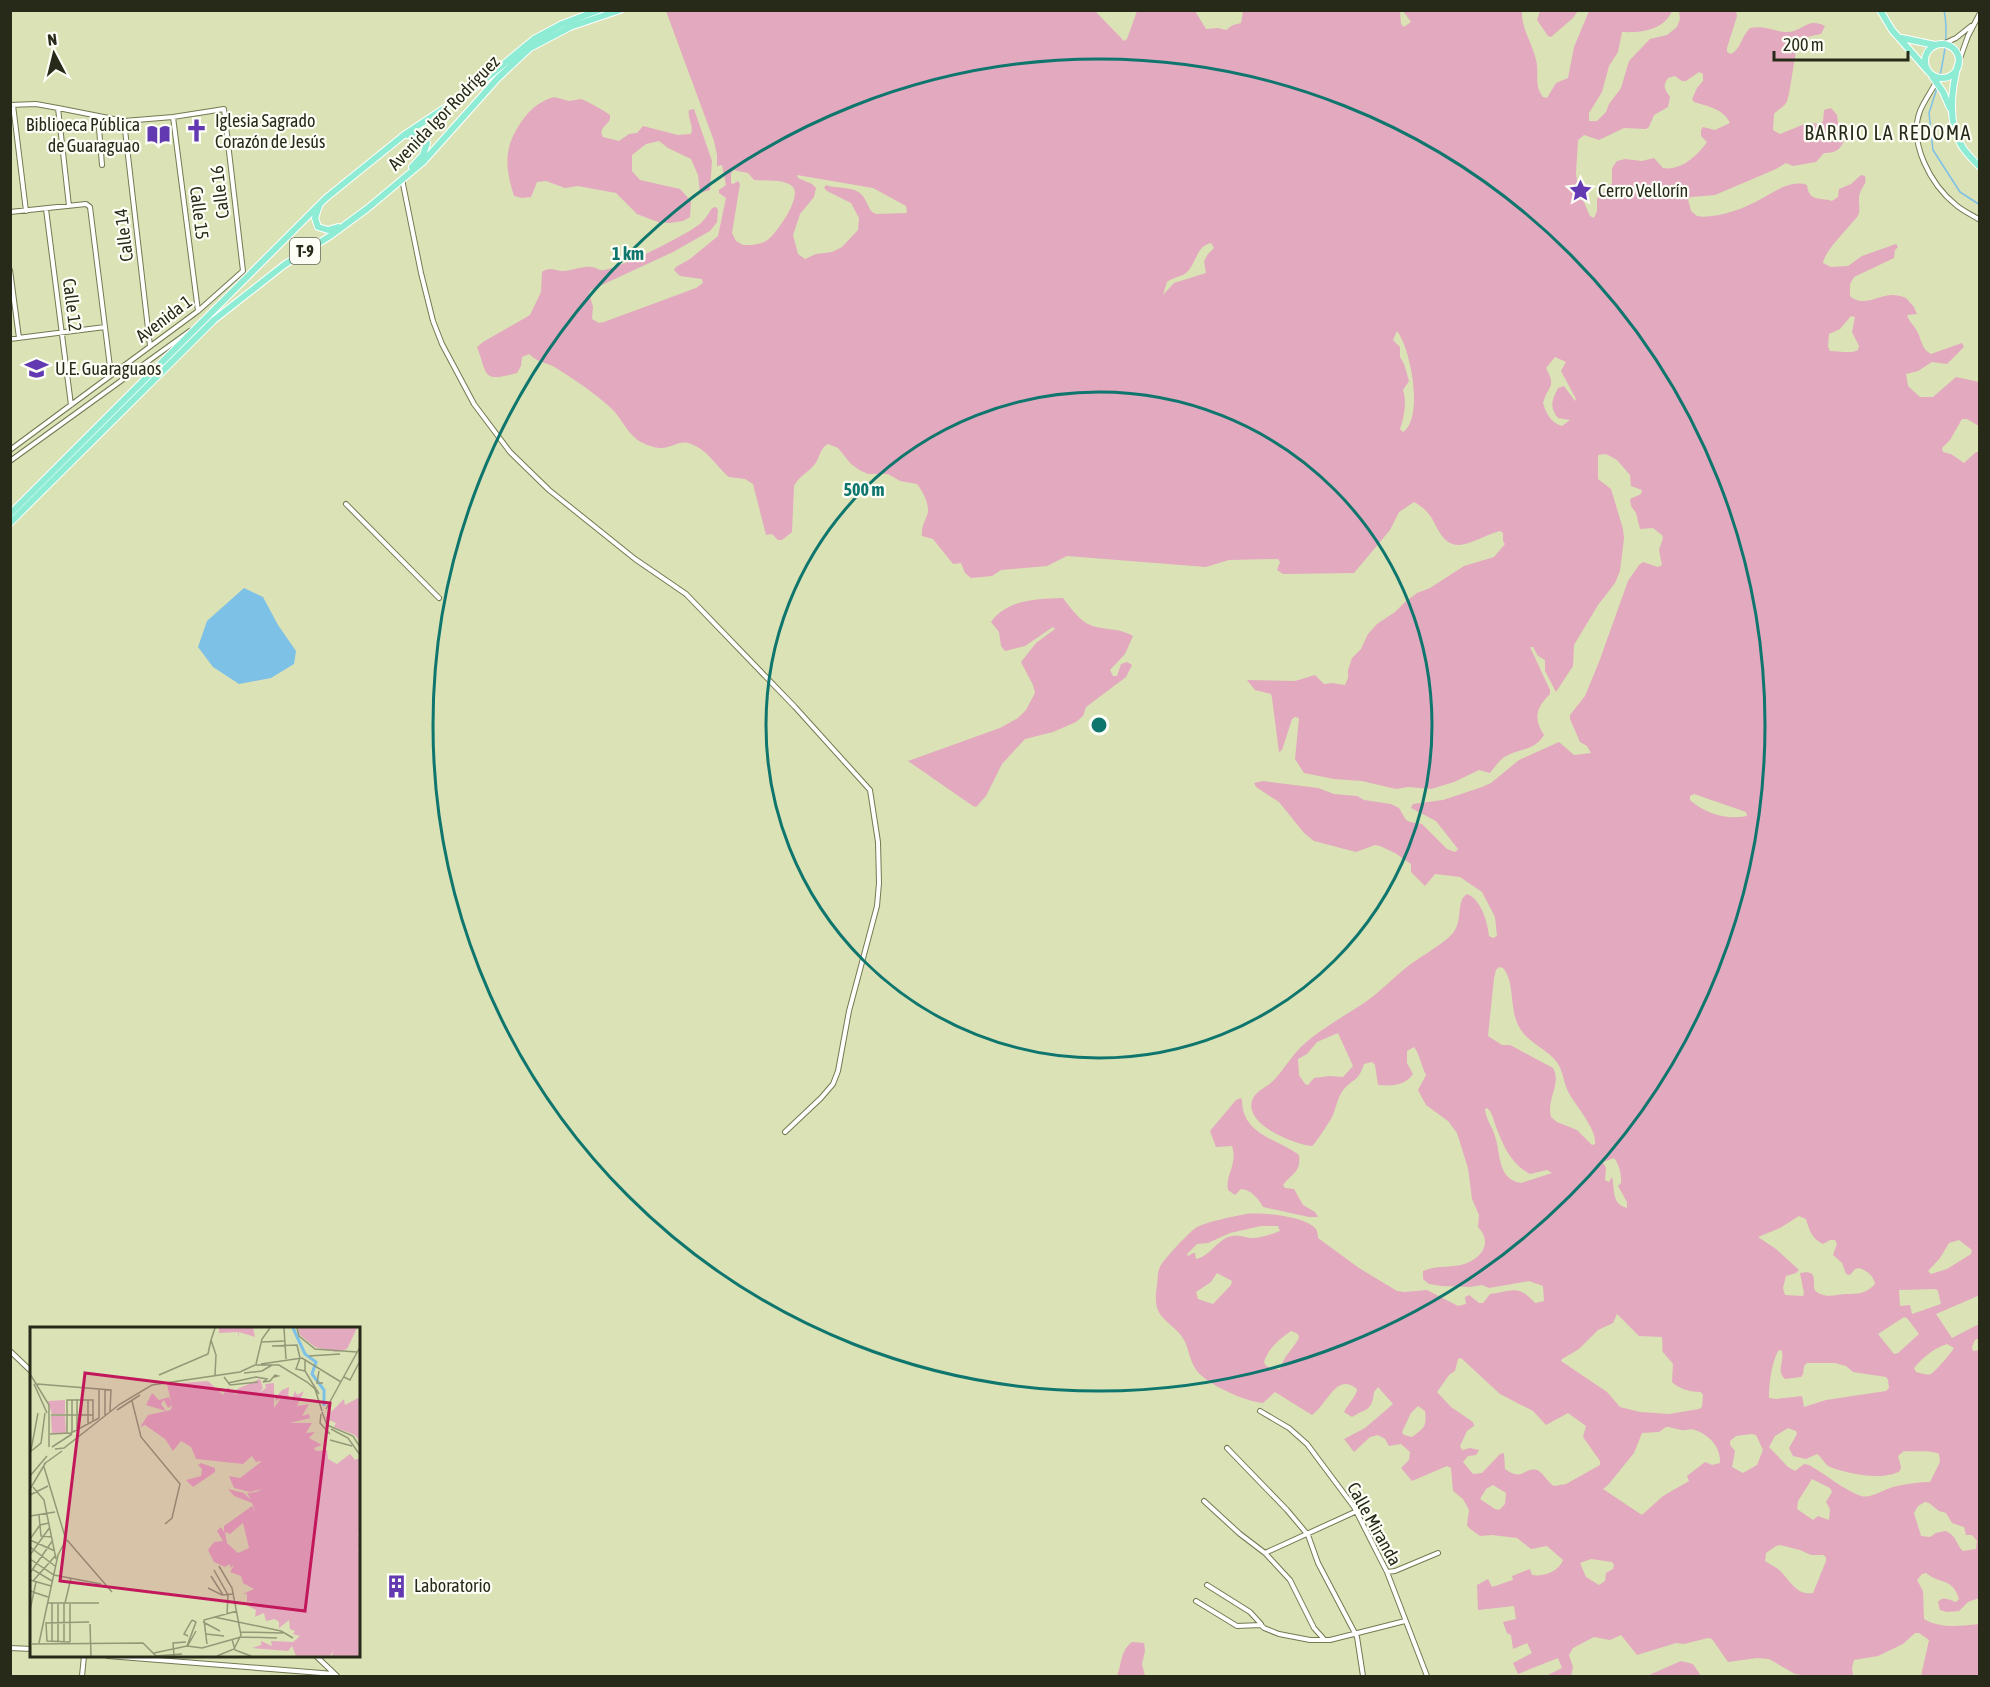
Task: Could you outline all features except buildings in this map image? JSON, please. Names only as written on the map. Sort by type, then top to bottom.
[{"type":"highway","name":"Avenida Igor Rodríguez","points":[[10,514],[319,205],[404,135],[476,87],[534,39],[562,24],[599,10]]},
{"type":"highway","name":"Avenida Igor Rodríguez","points":[[10,523],[214,320],[269,275],[345,225],[423,162],[498,78],[530,48],[570,27],[620,10]]},
{"type":"highway","points":[[1880,10],[1892,30],[1936,78]]},
{"type":"highway","points":[[1892,30],[1905,40],[1951,47],[1957,53],[1957,70],[1953,74],[1936,78]]},
{"type":"highway","points":[[1939,45],[1927,54],[1953,117]]},
{"type":"highway","points":[[1958,64],[1952,91],[1956,133],[1963,148],[1980,166]]},
{"type":"highway","name":"T-9","points":[[395,185],[427,148],[426,139],[421,134],[417,132],[404,135]]},
{"type":"highway","name":"T-9","points":[[319,205],[315,218],[318,227],[327,230],[345,225]]},
{"type":"street","points":[[1958,64],[1972,26],[1980,13]]},
{"type":"street","points":[[1939,45],[1962,34],[1972,26]]},
{"type":"street","points":[[1936,78],[1920,109],[1918,150],[1947,196],[1980,220]]},
{"type":"street","points":[[26,211],[12,105],[36,104],[124,121],[173,117]]},
{"type":"street","points":[[58,108],[69,206]]},
{"type":"street","name":"Calle 16","points":[[173,117],[224,110],[243,271]]},
{"type":"street","points":[[98,116],[102,165]]},
{"type":"street","name":"Calle 15","points":[[173,117],[198,312]]},
{"type":"street","name":"Calle 14","points":[[124,121],[150,346]]},
{"type":"street","points":[[402,178],[433,321],[455,372],[474,404],[503,444],[543,485],[635,558],[686,594],[795,707],[870,790],[878,842],[877,906],[849,1011],[838,1071],[833,1084],[821,1098],[785,1132]]},
{"type":"street","points":[[10,213],[86,204],[90,207],[111,376]]},
{"type":"street","name":"Calle 12","points":[[46,208],[71,405]]},
{"type":"street","points":[[10,270],[19,338]]},
{"type":"street","name":"Avenida 1","points":[[10,450],[198,312],[243,271]]},
{"type":"street","points":[[10,461],[201,323]]},
{"type":"street","points":[[10,339],[105,327]]},
{"type":"street","points":[[346,504],[439,598]]},
{"type":"street","points":[[10,1351],[30,1370]]},
{"type":"street","name":"Calle Miranda","points":[[1260,1411],[1289,1428],[1307,1444],[1357,1511],[1387,1572],[1427,1677]]},
{"type":"street","points":[[1227,1448],[1308,1535],[1318,1563],[1355,1633],[1363,1677]]},
{"type":"street","points":[[1204,1501],[1265,1553],[1290,1580],[1314,1628],[1324,1639]]},
{"type":"street","points":[[1265,1553],[1357,1511]]},
{"type":"street","points":[[1387,1572],[1438,1553]]},
{"type":"street","points":[[1207,1585],[1250,1612],[1264,1628],[1279,1634],[1310,1640],[1330,1640],[1405,1621]]},
{"type":"street","points":[[1196,1600],[1237,1626],[1261,1625]]},
{"type":"street","points":[[10,1648],[30,1649]]},
{"type":"street","points":[[82,1677],[84,1657]]},
{"type":"street","points":[[120,1657],[335,1675]]},
{"type":"street","points":[[317,1657],[335,1675]]},
{"type":"shaded area","points":[[1540,10],[1578,11],[1551,37],[1537,20]]},
{"type":"shaded area","points":[[666,11],[1095,11],[1124,41],[1127,39],[1137,11],[1195,11],[1206,29],[1226,30],[1241,23],[1243,11],[1400,11],[1401,24],[1404,27],[1411,22],[1403,11],[1522,11],[1524,25],[1536,58],[1539,89],[1543,97],[1547,98],[1556,83],[1568,78],[1574,47],[1589,11],[1672,11],[1663,22],[1651,29],[1622,32],[1618,52],[1609,66],[1602,92],[1589,113],[1589,121],[1597,121],[1606,112],[1621,88],[1629,61],[1650,39],[1667,35],[1677,27],[1680,19],[1679,11],[1736,11],[1737,16],[1727,48],[1727,52],[1731,54],[1750,28],[1761,27],[1788,32],[1814,23],[1825,26],[1821,34],[1799,42],[1787,101],[1774,114],[1773,130],[1780,134],[1807,123],[1820,124],[1823,121],[1824,110],[1831,108],[1837,115],[1839,131],[1845,136],[1840,147],[1836,151],[1824,153],[1816,162],[1793,166],[1786,163],[1715,195],[1688,199],[1691,211],[1703,217],[1739,209],[1793,184],[1807,185],[1810,194],[1815,198],[1832,201],[1838,197],[1839,189],[1851,184],[1861,175],[1865,176],[1865,183],[1859,196],[1858,215],[1832,246],[1823,263],[1831,267],[1848,266],[1862,256],[1896,244],[1898,247],[1894,258],[1854,277],[1850,284],[1850,296],[1860,301],[1892,295],[1906,298],[1917,314],[1907,315],[1924,348],[1931,354],[1962,343],[1964,347],[1947,364],[1932,362],[1918,371],[1906,374],[1908,386],[1920,397],[1933,397],[1956,377],[1979,382],[1979,426],[1967,419],[1962,419],[1950,440],[1942,448],[1943,452],[1951,454],[1964,463],[1976,452],[1980,452],[1980,1295],[1936,1314],[1952,1338],[1979,1324],[1979,1338],[1975,1340],[1972,1347],[1973,1351],[1980,1350],[1979,1598],[1968,1602],[1959,1611],[1940,1610],[1938,1602],[1940,1600],[1956,1602],[1959,1599],[1953,1587],[1926,1573],[1917,1580],[1923,1591],[1924,1619],[1944,1626],[1979,1624],[1979,1676],[1921,1676],[1929,1640],[1919,1633],[1915,1633],[1903,1644],[1878,1656],[1854,1660],[1853,1676],[1795,1674],[1769,1659],[1757,1658],[1728,1662],[1712,1639],[1708,1638],[1684,1644],[1676,1643],[1637,1655],[1621,1635],[1610,1640],[1594,1637],[1573,1648],[1569,1655],[1573,1667],[1571,1676],[1546,1676],[1562,1668],[1558,1658],[1518,1674],[1513,1663],[1532,1653],[1527,1643],[1513,1649],[1511,1635],[1507,1633],[1503,1622],[1516,1619],[1514,1606],[1478,1610],[1477,1585],[1488,1579],[1492,1587],[1513,1580],[1512,1576],[1530,1569],[1532,1575],[1546,1574],[1555,1570],[1563,1560],[1547,1546],[1531,1549],[1517,1538],[1480,1536],[1469,1528],[1467,1525],[1469,1510],[1463,1499],[1453,1491],[1451,1468],[1447,1466],[1412,1481],[1401,1468],[1409,1460],[1410,1452],[1401,1444],[1389,1446],[1385,1439],[1378,1435],[1370,1437],[1354,1452],[1344,1439],[1365,1428],[1393,1404],[1378,1387],[1370,1406],[1352,1417],[1344,1412],[1357,1392],[1357,1389],[1350,1385],[1343,1384],[1338,1387],[1312,1415],[1275,1392],[1263,1403],[1246,1399],[1226,1391],[1200,1374],[1193,1365],[1182,1337],[1157,1308],[1159,1269],[1177,1246],[1197,1227],[1246,1214],[1272,1214],[1293,1218],[1311,1225],[1316,1229],[1318,1238],[1359,1268],[1397,1291],[1427,1290],[1458,1306],[1466,1304],[1465,1297],[1469,1295],[1479,1303],[1483,1303],[1490,1294],[1515,1290],[1524,1293],[1535,1303],[1544,1301],[1543,1286],[1529,1281],[1489,1288],[1482,1285],[1442,1286],[1429,1284],[1423,1279],[1423,1271],[1468,1263],[1483,1250],[1485,1239],[1478,1227],[1479,1215],[1472,1199],[1468,1168],[1457,1133],[1448,1121],[1426,1105],[1418,1090],[1426,1075],[1414,1047],[1407,1051],[1407,1063],[1413,1074],[1402,1083],[1378,1085],[1375,1065],[1372,1062],[1364,1064],[1358,1077],[1342,1092],[1331,1119],[1312,1146],[1294,1142],[1273,1132],[1256,1118],[1252,1110],[1252,1101],[1259,1091],[1275,1079],[1308,1041],[1370,999],[1407,967],[1443,942],[1457,926],[1461,902],[1467,894],[1480,906],[1489,936],[1493,938],[1497,936],[1495,917],[1482,892],[1460,877],[1435,874],[1425,886],[1411,872],[1411,864],[1380,846],[1375,845],[1356,852],[1314,841],[1304,833],[1279,802],[1256,787],[1254,783],[1263,781],[1318,788],[1334,794],[1357,796],[1364,800],[1391,804],[1399,808],[1406,820],[1422,824],[1447,849],[1455,852],[1458,849],[1436,821],[1411,808],[1413,804],[1443,800],[1482,787],[1491,783],[1519,760],[1559,742],[1574,755],[1591,753],[1587,746],[1580,742],[1570,715],[1585,696],[1628,581],[1643,562],[1658,567],[1662,565],[1659,550],[1662,535],[1653,528],[1640,529],[1630,499],[1641,494],[1642,490],[1631,486],[1630,475],[1617,460],[1606,454],[1598,455],[1598,479],[1611,489],[1623,529],[1620,571],[1615,583],[1598,605],[1574,645],[1573,666],[1556,692],[1545,671],[1545,660],[1538,656],[1533,647],[1530,647],[1550,690],[1550,694],[1539,709],[1537,718],[1544,735],[1540,740],[1530,747],[1503,758],[1490,773],[1479,770],[1454,782],[1431,789],[1408,787],[1396,789],[1362,781],[1334,779],[1304,773],[1295,759],[1299,718],[1292,719],[1282,750],[1279,752],[1271,694],[1255,690],[1247,680],[1295,681],[1315,675],[1324,684],[1345,685],[1352,658],[1361,649],[1368,634],[1377,624],[1417,593],[1430,588],[1464,566],[1494,557],[1505,544],[1503,533],[1500,531],[1465,544],[1454,545],[1445,539],[1423,508],[1414,502],[1399,512],[1390,530],[1354,573],[1283,574],[1277,570],[1280,562],[1278,559],[1229,560],[1206,567],[1067,556],[1047,566],[1001,570],[992,576],[971,578],[965,573],[961,563],[953,564],[933,539],[922,536],[928,508],[925,497],[917,484],[900,481],[888,474],[868,474],[861,471],[851,464],[838,448],[828,444],[825,446],[815,464],[794,486],[792,532],[782,540],[778,540],[772,534],[766,535],[753,484],[745,479],[729,477],[697,447],[683,443],[658,448],[643,443],[634,437],[612,409],[599,398],[556,368],[529,354],[522,357],[517,373],[497,377],[491,377],[488,374],[477,347],[530,315],[541,292],[542,272],[550,269],[563,271],[588,267],[602,270],[613,268],[682,235],[701,223],[712,208],[716,207],[717,222],[710,231],[673,252],[591,290],[589,293],[593,307],[592,319],[599,323],[604,322],[696,288],[703,283],[702,279],[680,276],[674,270],[718,236],[726,198],[719,193],[719,190],[726,185],[722,165],[717,166],[714,141]],"holes":[[[1699,72],[1703,74],[1703,81],[1692,99],[1694,102],[1724,114],[1730,123],[1715,130],[1703,127],[1701,136],[1707,142],[1682,165],[1663,168],[1654,158],[1642,161],[1625,159],[1617,161],[1612,168],[1612,183],[1597,199],[1597,211],[1594,218],[1590,216],[1578,189],[1576,173],[1578,140],[1584,135],[1599,140],[1624,128],[1646,129],[1649,127],[1654,115],[1668,107],[1670,97],[1665,86],[1668,78],[1675,76],[1686,81]],[[733,170],[748,173],[754,180],[784,182],[792,186],[795,191],[787,215],[776,232],[766,241],[743,245],[736,241],[732,233],[740,184],[738,181],[731,183]],[[797,175],[873,188],[906,206],[907,213],[876,214],[872,212],[858,191],[826,185],[824,188],[827,191],[851,203],[859,218],[858,230],[842,247],[805,259],[798,254],[793,235],[800,214],[814,197],[816,188],[798,178]],[[1211,243],[1214,248],[1204,261],[1206,273],[1174,283],[1163,295],[1167,282],[1187,272],[1203,247]],[[1851,316],[1855,317],[1852,332],[1859,346],[1858,350],[1830,351],[1829,334],[1840,329]],[[1397,331],[1411,367],[1414,399],[1413,413],[1403,432],[1400,429],[1405,399],[1403,390],[1409,381],[1400,357],[1400,347],[1393,340]],[[1555,357],[1566,362],[1561,371],[1576,399],[1575,401],[1564,386],[1558,388],[1553,400],[1553,410],[1558,418],[1570,420],[1562,426],[1550,417],[1543,403],[1551,383],[1546,368]],[[1694,794],[1746,812],[1747,816],[1717,815],[1690,800],[1690,796]],[[1499,967],[1503,968],[1507,974],[1515,1014],[1521,1030],[1552,1056],[1559,1065],[1568,1091],[1593,1132],[1595,1144],[1592,1145],[1577,1130],[1551,1117],[1550,1104],[1556,1080],[1553,1068],[1510,1045],[1502,1045],[1488,1036],[1494,978]],[[1338,1033],[1353,1066],[1343,1077],[1314,1078],[1308,1085],[1299,1075],[1298,1059],[1307,1054],[1317,1042]],[[1487,1108],[1508,1153],[1523,1170],[1530,1174],[1547,1170],[1552,1173],[1521,1183],[1513,1181],[1501,1165],[1495,1136],[1485,1109]],[[1614,1158],[1619,1166],[1621,1177],[1621,1183],[1618,1186],[1627,1202],[1627,1208],[1616,1200],[1612,1177],[1609,1182],[1605,1180],[1606,1168],[1603,1162]],[[1799,1216],[1806,1219],[1816,1240],[1823,1244],[1835,1240],[1837,1244],[1833,1255],[1842,1263],[1846,1274],[1850,1275],[1859,1268],[1869,1274],[1875,1284],[1862,1293],[1825,1295],[1815,1290],[1813,1276],[1807,1272],[1800,1273],[1803,1296],[1785,1295],[1783,1288],[1786,1276],[1799,1270],[1776,1249],[1758,1237],[1780,1228]],[[1261,1226],[1278,1226],[1280,1231],[1255,1238],[1228,1237],[1205,1255],[1196,1259],[1195,1253],[1188,1256],[1187,1254],[1197,1244],[1208,1243],[1230,1233]],[[1959,1240],[1972,1250],[1971,1254],[1947,1269],[1931,1274],[1928,1271],[1940,1258],[1949,1243]],[[1217,1273],[1232,1281],[1213,1304],[1198,1299],[1196,1292],[1211,1282]],[[1936,1289],[1938,1291],[1941,1304],[1912,1314],[1910,1305],[1900,1306],[1899,1290]],[[1617,1314],[1639,1336],[1662,1337],[1663,1351],[1673,1364],[1672,1382],[1685,1390],[1701,1392],[1702,1407],[1669,1414],[1640,1412],[1620,1407],[1607,1392],[1561,1361],[1579,1349],[1598,1330],[1613,1323]],[[1904,1317],[1919,1334],[1894,1354],[1878,1334]],[[1291,1331],[1298,1334],[1299,1338],[1285,1358],[1280,1370],[1266,1366],[1264,1362],[1274,1345]],[[1947,1344],[1954,1348],[1931,1374],[1916,1372],[1914,1368],[1929,1353]],[[1781,1350],[1781,1372],[1785,1379],[1801,1377],[1807,1363],[1835,1363],[1846,1366],[1853,1372],[1886,1377],[1889,1388],[1886,1391],[1826,1400],[1804,1407],[1802,1396],[1769,1398],[1772,1368],[1778,1351]],[[1461,1358],[1500,1394],[1533,1411],[1546,1425],[1568,1413],[1586,1426],[1583,1437],[1600,1461],[1600,1465],[1566,1484],[1554,1486],[1537,1470],[1529,1470],[1520,1474],[1511,1473],[1505,1469],[1504,1453],[1500,1454],[1482,1473],[1473,1474],[1463,1462],[1468,1456],[1476,1455],[1479,1450],[1470,1448],[1462,1450],[1460,1446],[1467,1431],[1474,1426],[1473,1422],[1451,1407],[1437,1392],[1449,1375],[1455,1371],[1458,1359]],[[1418,1406],[1425,1411],[1426,1421],[1422,1429],[1412,1437],[1402,1432],[1411,1413]],[[1666,1427],[1693,1429],[1710,1439],[1719,1452],[1720,1463],[1712,1465],[1705,1462],[1687,1476],[1689,1481],[1663,1496],[1642,1515],[1603,1489],[1634,1453],[1642,1433],[1659,1432]],[[1788,1428],[1796,1431],[1797,1434],[1789,1448],[1793,1456],[1806,1459],[1817,1454],[1830,1467],[1846,1472],[1876,1476],[1893,1474],[1900,1471],[1898,1456],[1904,1451],[1936,1453],[1939,1454],[1940,1462],[1930,1482],[1897,1486],[1865,1497],[1847,1490],[1809,1465],[1804,1464],[1795,1471],[1788,1467],[1769,1447],[1775,1436]],[[1752,1434],[1756,1435],[1763,1450],[1757,1465],[1743,1473],[1732,1467],[1735,1451],[1730,1441],[1736,1436]],[[1812,1479],[1830,1488],[1832,1492],[1826,1502],[1830,1509],[1829,1520],[1818,1516],[1813,1520],[1797,1509],[1798,1501]],[[1493,1485],[1506,1493],[1505,1504],[1499,1510],[1480,1499],[1486,1489]],[[1925,1502],[1946,1513],[1952,1523],[1964,1527],[1966,1535],[1972,1535],[1977,1541],[1976,1549],[1963,1551],[1952,1535],[1945,1531],[1930,1537],[1921,1536],[1914,1513],[1918,1506]],[[1780,1545],[1811,1555],[1826,1557],[1813,1593],[1801,1592],[1778,1569],[1765,1561],[1766,1553],[1776,1546]],[[1591,1559],[1612,1562],[1613,1569],[1606,1573],[1605,1581],[1599,1585],[1586,1577],[1580,1563]]]},
{"type":"shaded area","points":[[554,97],[569,101],[581,99],[608,113],[610,119],[602,129],[603,137],[619,141],[629,134],[637,133],[643,126],[678,135],[691,134],[689,110],[694,109],[712,161],[710,190],[700,193],[698,175],[691,159],[659,141],[646,144],[632,155],[632,171],[640,180],[680,189],[691,201],[690,217],[683,221],[658,222],[637,214],[616,193],[578,186],[565,188],[546,181],[537,182],[531,197],[514,196],[507,161],[513,136],[533,108]]},
{"type":"shaded area","points":[[1063,598],[1076,615],[1086,623],[1122,631],[1133,636],[1125,654],[1110,670],[1113,676],[1117,676],[1121,664],[1127,662],[1132,665],[1126,677],[1086,707],[1083,716],[1076,722],[1053,732],[1025,739],[1002,764],[986,796],[976,807],[973,806],[908,761],[1000,728],[1018,718],[1026,710],[1035,693],[1021,662],[1036,643],[1055,629],[1053,627],[1025,646],[1005,651],[1001,646],[999,632],[991,622],[998,614],[1014,605],[1033,600]]},
{"type":"shaded area","points":[[1241,1098],[1243,1111],[1254,1128],[1299,1155],[1299,1166],[1283,1185],[1285,1188],[1294,1189],[1303,1205],[1315,1212],[1318,1217],[1263,1207],[1248,1191],[1241,1189],[1235,1195],[1228,1190],[1228,1179],[1233,1164],[1232,1146],[1216,1147],[1210,1131],[1236,1100]]},
{"type":"shaded area","points":[[1132,1642],[1144,1643],[1142,1664],[1145,1676],[1117,1676],[1123,1654]]},
{"type":"shaded area","points":[[1681,1661],[1693,1664],[1701,1676],[1647,1676]]},
{"type":"water","points":[[244,588],[263,597],[278,625],[296,651],[294,664],[271,678],[239,684],[213,667],[198,647],[207,621]]},
{"type":"waterway","points":[[1939,80],[1946,37],[1944,10]]},
{"type":"waterway","points":[[1937,88],[1929,113],[1933,150],[1960,192],[1980,205]]},
{"type":"place","name":"Iglesia Sagrado Corazón de Jesús","points":[[197,131]]},
{"type":"place","name":"Biblioeca Pública de Guaraguao","points":[[158,135]]},
{"type":"place","name":"Cerro Vellorín","points":[[1580,191]]},
{"type":"place","name":"U.E. Guaraguaos","points":[[37,369]]},
{"type":"place","name":"Laboratorio","points":[[396,1586]]},
{"type":"district","name":"BARRIO LA REDOMA","points":[[1888,133]]}]
